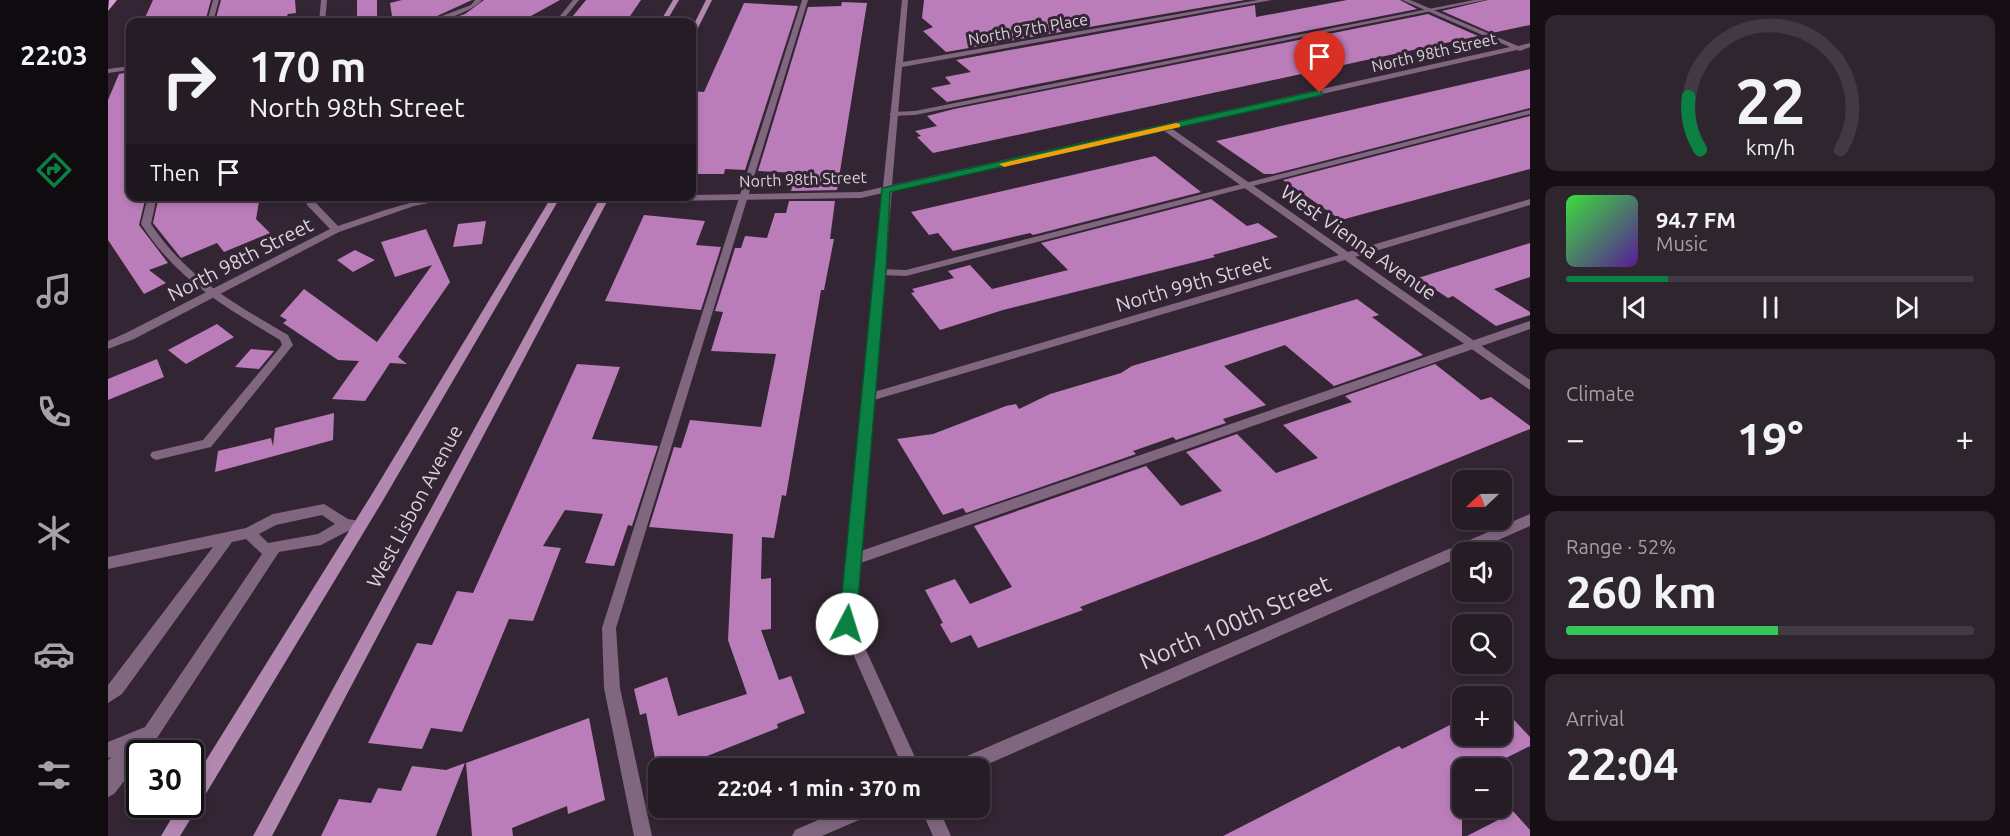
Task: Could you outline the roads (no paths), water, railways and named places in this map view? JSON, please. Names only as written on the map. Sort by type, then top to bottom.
[{"type":"main road","points":[[108,9],[113,0]]},
{"type":"main road","points":[[665,18],[676,0]]},
{"type":"main road","points":[[696,26],[709,0]]},
{"type":"main road","name":"West Lisbon Avenue","points":[[204,779],[354,525],[553,201]]},
{"type":"main road","name":"West Lisbon Avenue","points":[[262,836],[604,201]]},
{"type":"main road","name":"West Lisbon Avenue","points":[[170,836],[181,818]]},
{"type":"street","points":[[211,18],[216,0]]},
{"type":"street","points":[[322,18],[324,0]]},
{"type":"street","points":[[440,18],[473,6],[479,0]]},
{"type":"street","points":[[561,18],[576,0]]},
{"type":"street","points":[[643,836],[612,688],[609,628],[805,0]]},
{"type":"street","points":[[905,0],[885,190],[881,272],[867,398],[847,624],[907,758]]},
{"type":"street","name":"North 97th Place","points":[[899,65],[1269,0]]},
{"type":"street","points":[[1405,0],[1530,53]]},
{"type":"street","points":[[893,114],[915,113],[1483,0]]},
{"type":"street","name":"North 98th Street","points":[[696,197],[861,195],[1530,45]]},
{"type":"street","points":[[108,71],[126,69]]},
{"type":"street","points":[[881,272],[906,273],[1530,112]]},
{"type":"street","name":"West Vienna Avenue","points":[[1166,128],[1530,386]]},
{"type":"street","points":[[152,201],[146,224],[176,264],[212,294],[284,338],[288,345],[207,444],[156,455]]},
{"type":"street","points":[[310,201],[336,230]]},
{"type":"street","name":"North 98th Street","points":[[108,345],[130,336],[336,230],[382,213],[429,201]]},
{"type":"street","name":"North 99th Street","points":[[867,398],[1530,202]]},
{"type":"street","points":[[852,560],[1530,325]]},
{"type":"street","points":[[108,563],[249,533],[273,520],[324,509],[354,525]]},
{"type":"street","name":"North 100th Street","points":[[982,758],[1530,520]]},
{"type":"street","points":[[249,533],[265,549],[321,539],[354,525]]},
{"type":"street","points":[[108,695],[116,689],[227,538]]},
{"type":"street","points":[[108,788],[151,732],[274,548]]},
{"type":"street","points":[[108,750],[151,732]]},
{"type":"street","points":[[108,760],[151,732]]},
{"type":"street","points":[[108,771],[151,732]]},
{"type":"street","points":[[108,780],[151,732]]},
{"type":"street","points":[[801,836],[843,818]]},
{"type":"street","points":[[934,818],[942,836]]}]
